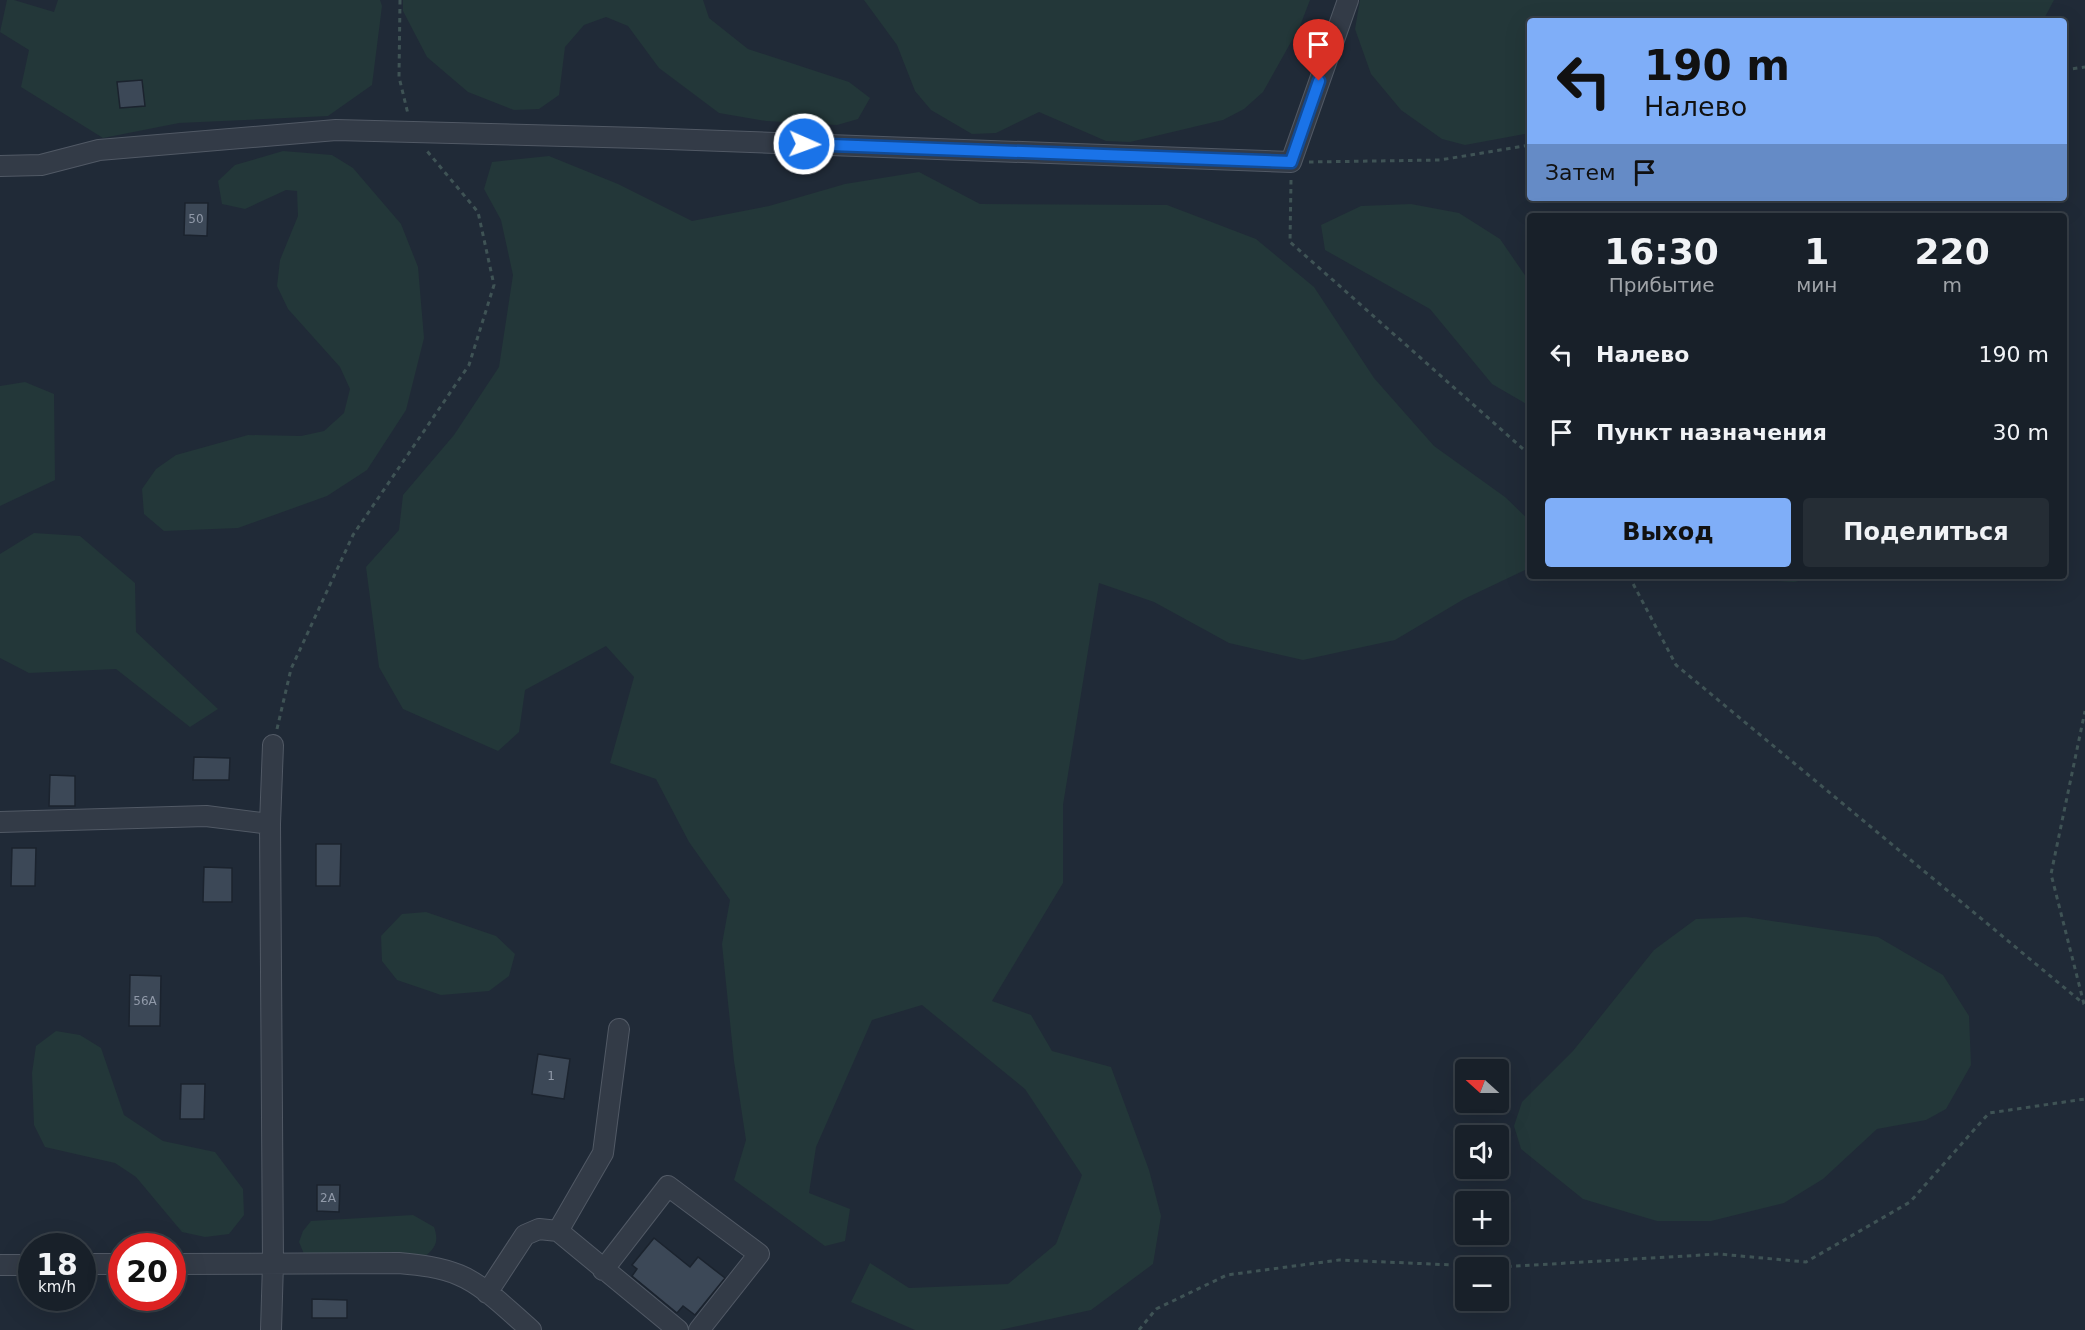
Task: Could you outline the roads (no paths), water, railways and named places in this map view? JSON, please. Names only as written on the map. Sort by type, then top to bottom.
[{"type":"street","points":[[0,166],[41,165],[99,150],[336,130],[641,138],[1291,162],[1348,0]]},
{"type":"street","points":[[271,1330],[273,1263],[270,824],[273,745]]},
{"type":"street","points":[[0,822],[206,816],[270,824]]},
{"type":"street","points":[[558,1231],[603,1153],[620,1029]]},
{"type":"street","points":[[603,1270],[668,1186],[759,1254],[699,1330]]},
{"type":"street","points":[[487,1293],[525,1234],[539,1229],[558,1231],[678,1330]]},
{"type":"street","points":[[186,1264],[399,1263],[427,1266],[461,1276],[487,1293],[531,1330]]},
{"type":"street","points":[[0,1265],[18,1265]]}]
